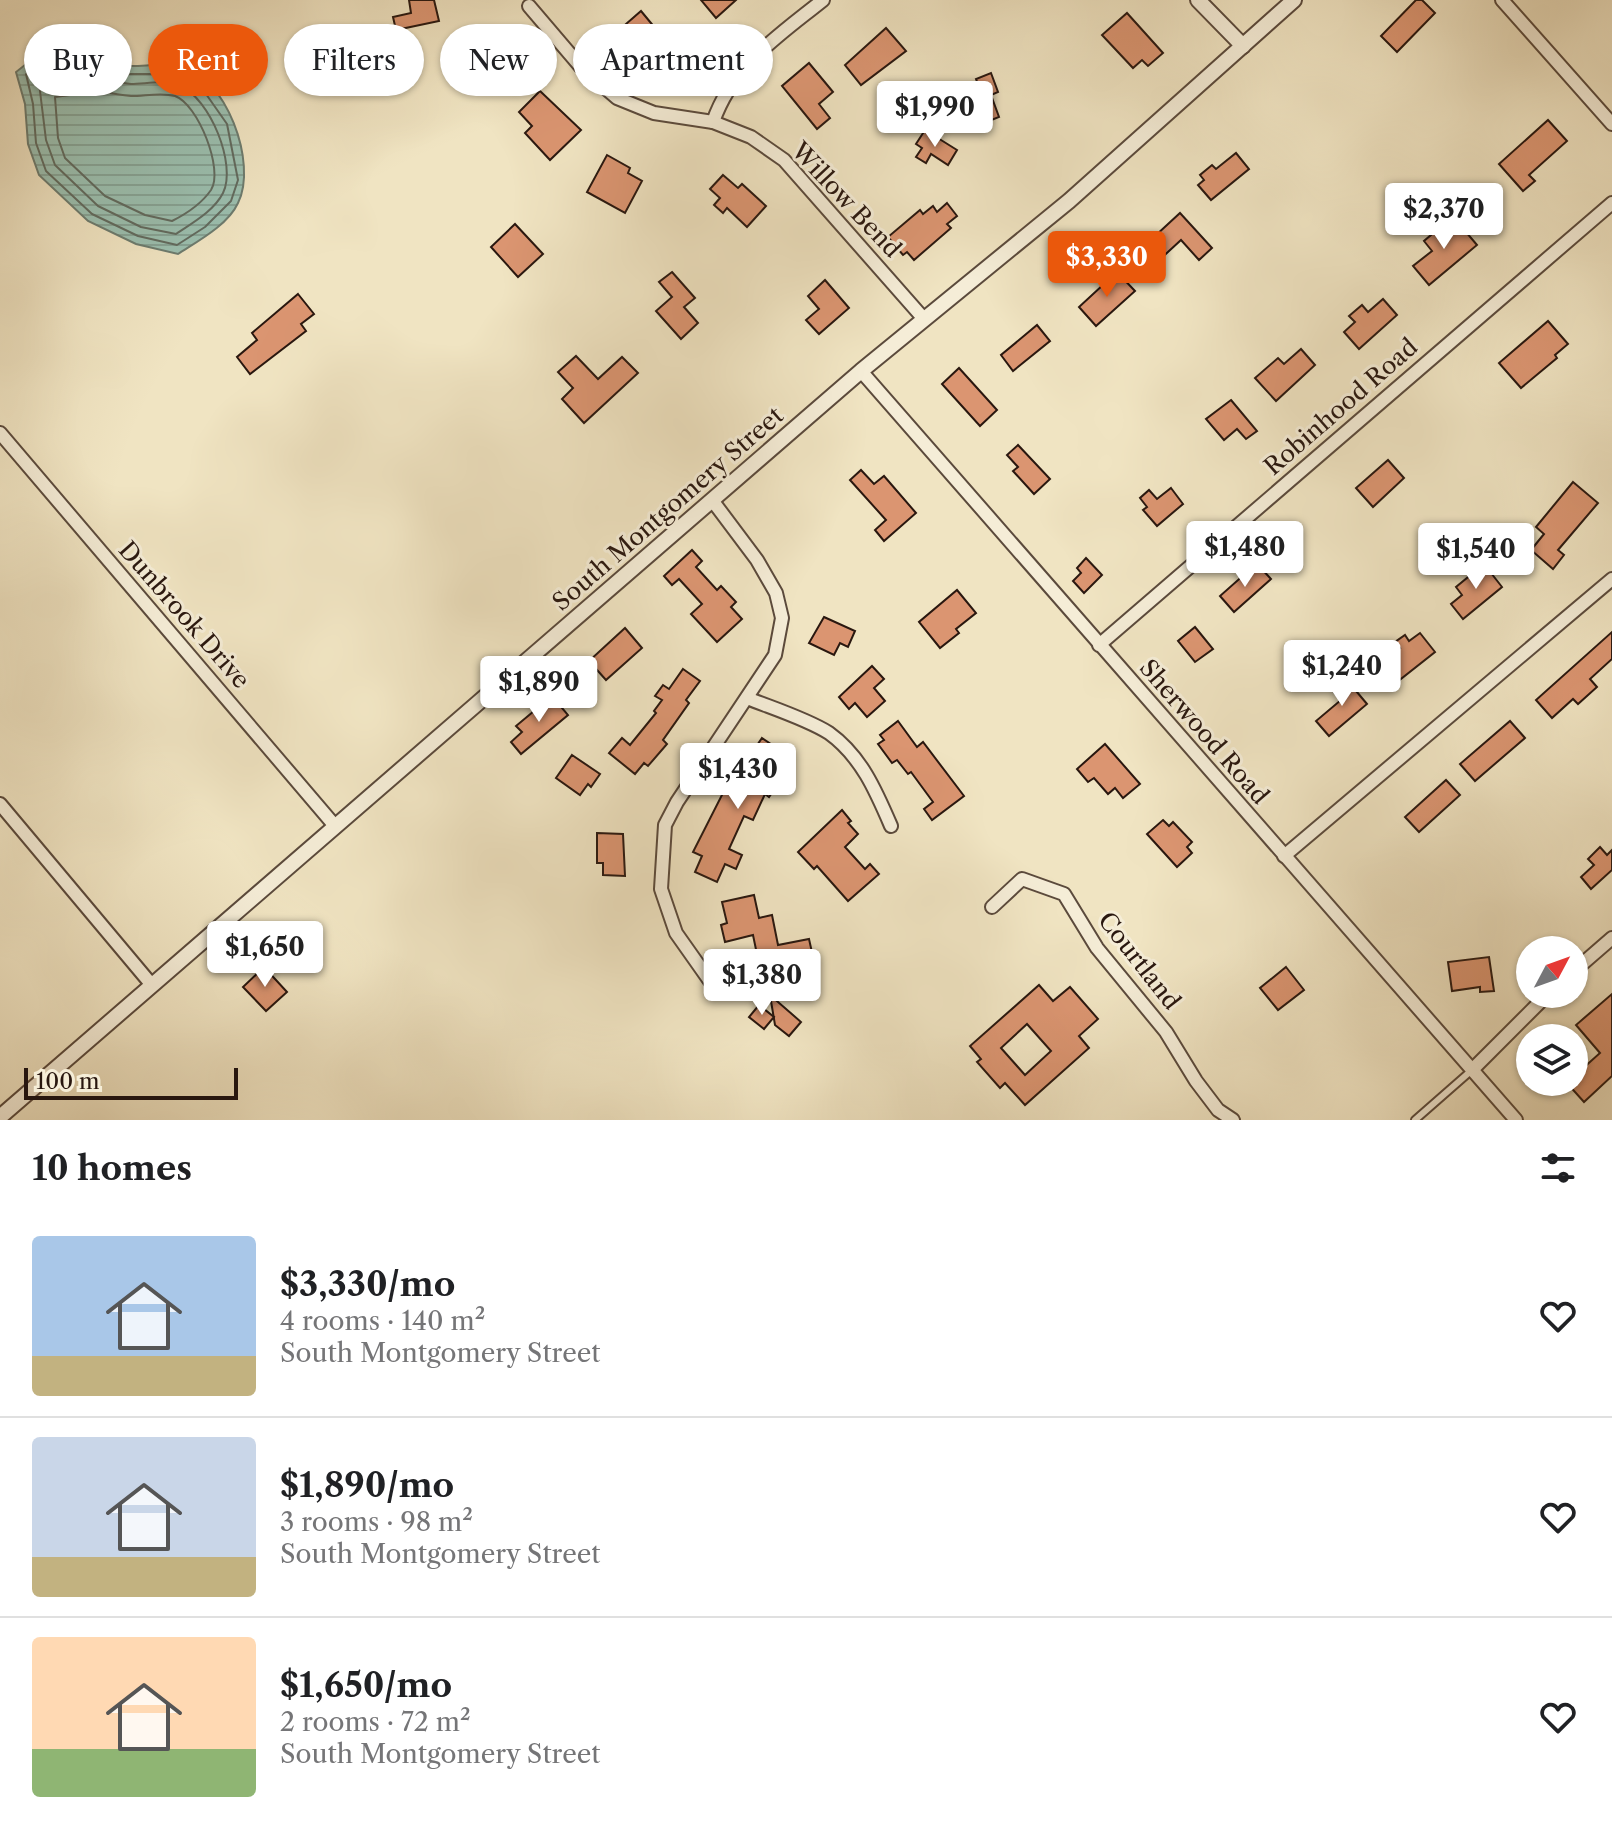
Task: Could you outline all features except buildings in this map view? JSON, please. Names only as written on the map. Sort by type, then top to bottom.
[{"type":"street","points":[[713,122],[722,97],[749,61],[823,0]]},
{"type":"street","points":[[1198,0],[1243,46]]},
{"type":"street","name":"South Montgomery Street","points":[[0,1117],[861,371],[1069,201],[1294,0]]},
{"type":"street","points":[[1502,0],[1612,124]]},
{"type":"street","name":"Willow Bend","points":[[529,6],[581,67],[617,98],[654,113],[713,122],[751,137],[784,160],[924,319]]},
{"type":"street","name":"Robinhood Road","points":[[1099,645],[1612,203]]},
{"type":"street","name":"Sherwood Road","points":[[861,371],[1516,1120]]},
{"type":"street","name":"Dunbrook Drive","points":[[0,433],[335,826]]},
{"type":"street","points":[[712,500],[757,560],[776,593],[782,618],[775,655],[677,802],[665,825],[661,889],[676,933],[712,984]]},
{"type":"street","points":[[1284,856],[1612,579]]},
{"type":"street","points":[[747,698],[827,732],[855,757],[875,787],[891,826]]},
{"type":"street","points":[[0,804],[151,984]]},
{"type":"street","name":"Courtland","points":[[992,907],[1022,879],[1064,894],[1097,948],[1166,1032],[1196,1081],[1218,1110],[1233,1120]]},
{"type":"street","points":[[1588,959],[1612,938]]},
{"type":"street","points":[[1472,1070],[1534,1008]]},
{"type":"lane","points":[[1415,1120],[1472,1070]]},
{"type":"water","points":[[148,65],[148,96],[219,96],[234,123],[241,145],[243,186],[238,203],[220,225],[178,254],[136,244],[88,221],[39,175],[28,144],[25,104],[16,72],[24,66],[24,96],[132,96],[132,66]]}]
